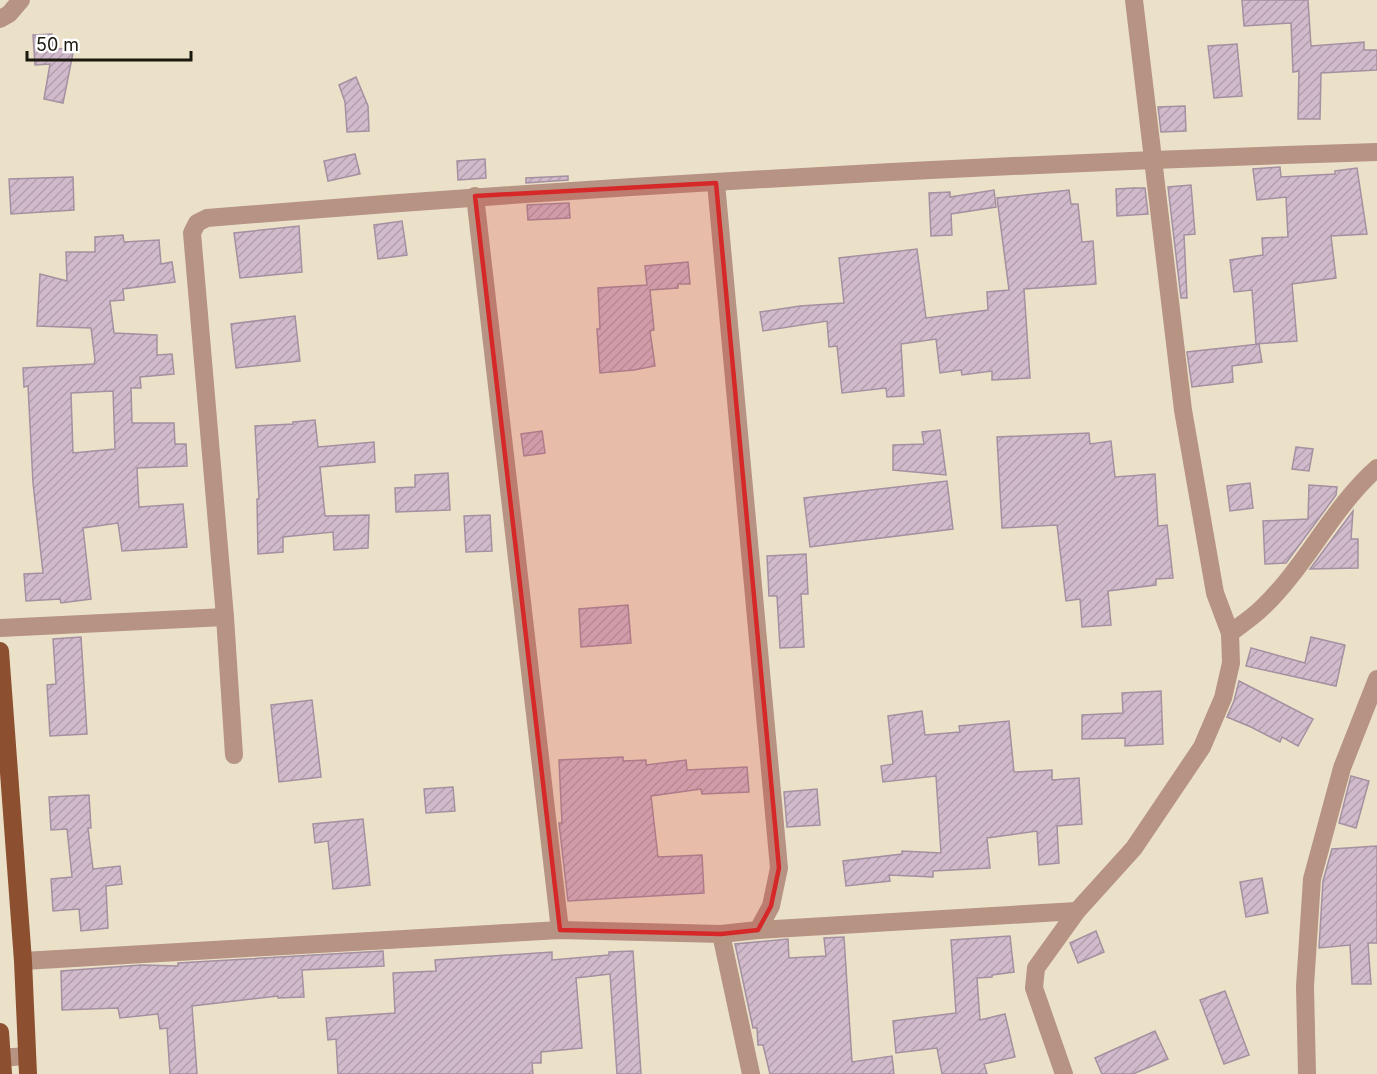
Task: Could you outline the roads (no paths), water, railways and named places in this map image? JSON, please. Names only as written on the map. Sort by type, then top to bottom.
[{"type":"main road","points":[[0,651],[23,961],[27,1065]]},
{"type":"main road","points":[[0,1032],[1,1063]]},
{"type":"street","points":[[0,19],[9,14],[21,0]]},
{"type":"street","points":[[1064,1074],[1034,988],[1036,968],[1077,911],[1134,848],[1202,747],[1224,698],[1231,663],[1230,633],[1215,593],[1183,410],[1134,0]]},
{"type":"street","points":[[234,755],[225,617],[192,233],[197,223],[207,218],[475,196],[1153,159],[1377,152]]},
{"type":"street","points":[[716,183],[779,868],[771,906],[758,930]]},
{"type":"street","points":[[475,196],[560,930]]},
{"type":"street","points":[[1230,633],[1263,607],[1299,564],[1348,498],[1377,468]]},
{"type":"street","points":[[0,628],[225,617]]},
{"type":"street","points":[[1307,1074],[1305,986],[1312,879],[1342,768],[1377,679]]},
{"type":"street","points":[[23,961],[560,930],[721,934],[1077,911]]},
{"type":"street","points":[[721,934],[751,1074]]},
{"type":"street","points":[[1,1063],[27,1065]]}]
